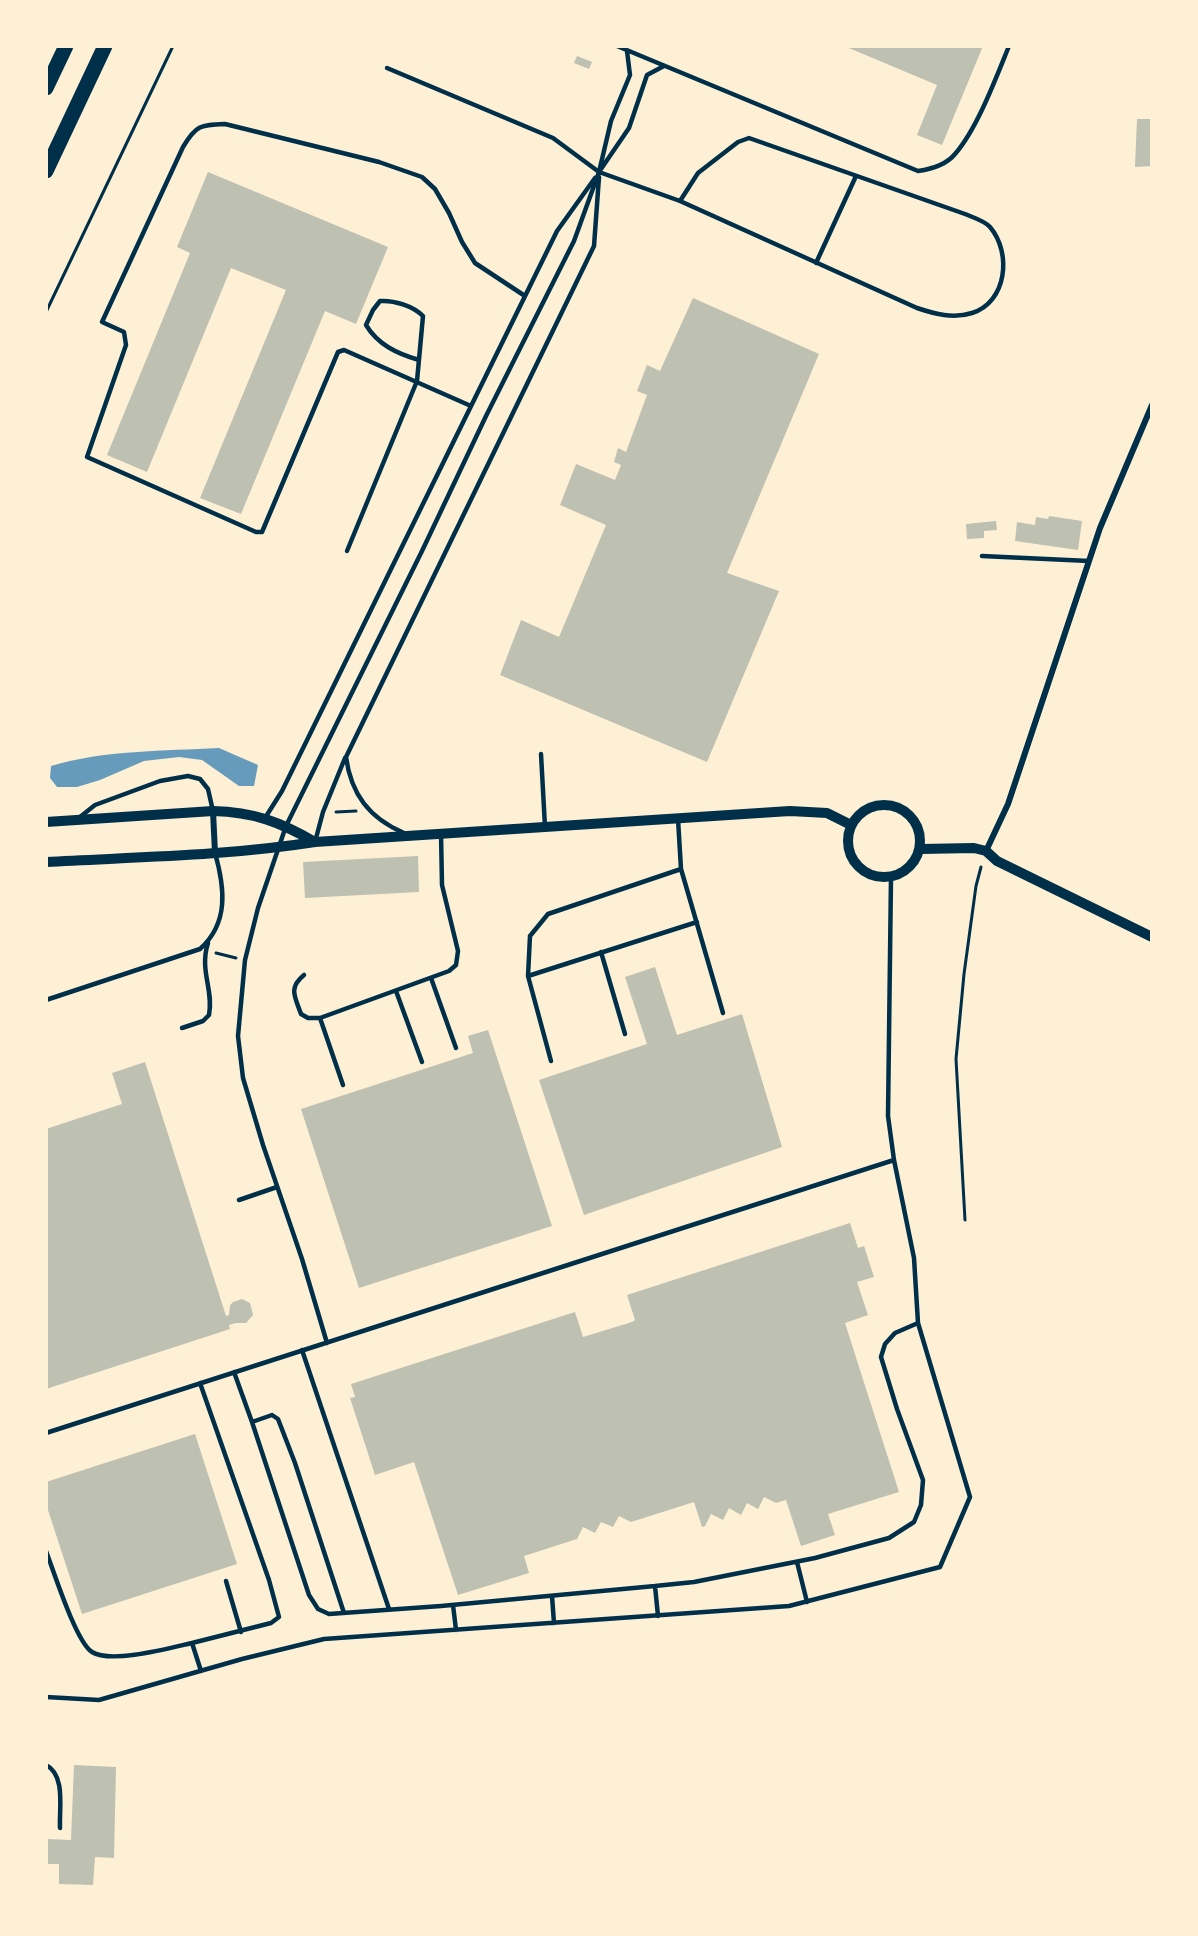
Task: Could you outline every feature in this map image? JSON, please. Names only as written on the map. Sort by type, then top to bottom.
[{"type":"main road","points":[[46,88],[66,46]]},
{"type":"main road","points":[[46,171],[105,46]]},
{"type":"street","points":[[986,851],[1008,804],[1100,528],[1152,405]]},
{"type":"street","points":[[886,804],[906,811],[919,828],[921,849],[915,862],[905,872],[891,877],[871,876],[855,864],[847,845],[851,825],[865,809],[886,804]]},
{"type":"street","points":[[213,811],[215,853]]},
{"type":"street","points":[[46,822],[236,811],[266,818],[315,842]]},
{"type":"street","points":[[46,862],[215,853],[278,848],[315,842],[790,811],[827,813],[851,825]]},
{"type":"street","points":[[921,849],[974,848],[986,851],[997,861],[1152,937]]},
{"type":"lane","points":[[617,46],[918,171],[937,168],[954,156],[985,103],[1010,46]]},
{"type":"lane","points":[[327,1343],[302,1259],[250,1104],[240,1058],[238,1036],[245,960],[258,908],[286,826],[486,416],[574,242],[599,172],[611,121],[630,75],[627,51]]},
{"type":"lane","points":[[266,818],[282,791],[557,231],[629,128],[647,75],[664,66]]},
{"type":"lane","points":[[387,68],[553,138],[599,172],[680,201],[917,308],[938,315],[957,316],[973,313],[989,304],[1001,285],[1004,264],[1000,244],[989,225],[965,214],[749,138],[738,142],[698,173],[680,201]]},
{"type":"lane","points":[[471,406],[344,350],[338,352],[262,532],[256,532],[87,457],[126,345],[124,332],[102,322],[183,147],[192,131],[203,125],[225,124],[379,162],[422,177],[435,189],[475,263],[525,296]]},
{"type":"lane","points":[[315,842],[323,812],[346,757],[594,246],[599,172]]},
{"type":"lane","points":[[816,263],[856,176]]},
{"type":"lane","points":[[347,551],[417,381],[419,360],[423,316],[417,311],[390,300],[380,301],[372,310],[366,325],[371,333],[391,350],[419,360]]},
{"type":"lane","points":[[982,556],[1089,561]]},
{"type":"lane","points":[[542,754],[546,827]]},
{"type":"lane","points":[[346,757],[348,776],[357,795],[388,826],[412,836]]},
{"type":"lane","points":[[74,821],[95,804],[160,781],[188,776],[200,779],[208,789],[213,811]]},
{"type":"lane","points":[[678,819],[681,869],[723,1013]]},
{"type":"lane","points":[[304,975],[297,981],[294,988],[301,1014],[308,1018],[320,1018],[449,971],[456,965],[459,957],[442,885],[441,834]]},
{"type":"lane","points":[[182,1028],[203,1021],[209,1016],[211,1006],[204,969],[206,950],[218,927],[223,894],[222,878],[215,853]]},
{"type":"lane","points":[[551,1061],[528,976],[530,936],[548,915],[681,869]]},
{"type":"lane","points":[[46,1697],[99,1700],[324,1639],[789,1606],[940,1567],[970,1497],[918,1323],[914,1258],[894,1160],[888,1116],[891,877]]},
{"type":"lane","points":[[528,976],[697,922]]},
{"type":"lane","points":[[46,1000],[182,956],[200,949],[209,941]]},
{"type":"lane","points":[[601,952],[625,1034]]},
{"type":"lane","points":[[431,978],[456,1048]]},
{"type":"lane","points":[[396,991],[422,1062]]},
{"type":"lane","points":[[320,1018],[343,1085]]},
{"type":"lane","points":[[46,1433],[894,1160]]},
{"type":"lane","points":[[239,1200],[277,1187]]},
{"type":"lane","points":[[234,1372],[309,1595],[318,1609],[329,1614],[344,1613],[694,1582],[797,1562],[889,1538],[914,1522],[921,1505],[923,1480],[881,1357],[885,1344],[895,1333],[918,1323]]},
{"type":"lane","points":[[302,1350],[389,1609]]},
{"type":"lane","points":[[46,1551],[83,1643],[93,1653],[128,1656],[241,1632],[271,1623],[279,1617],[269,1580],[200,1383]]},
{"type":"lane","points":[[252,1422],[273,1415],[278,1419],[295,1462],[344,1613]]},
{"type":"lane","points":[[797,1562],[807,1602]]},
{"type":"lane","points":[[226,1581],[241,1632]]},
{"type":"lane","points":[[655,1586],[658,1616]]},
{"type":"lane","points":[[552,1596],[554,1623]]},
{"type":"lane","points":[[453,1605],[456,1630]]},
{"type":"lane","points":[[192,1643],[201,1671]]},
{"type":"lane","points":[[46,1765],[50,1766],[58,1777],[60,1828]]},
{"type":"path","points":[[46,312],[172,46]]},
{"type":"path","points":[[964,1220],[956,1059],[964,974],[976,886],[986,851]]},
{"type":"path","points":[[206,950],[245,960]]},
{"type":"water","points":[[219,748],[258,765],[254,786],[239,786],[202,760],[179,757],[144,761],[77,787],[57,787],[50,778],[51,766],[92,757],[134,752]]},
{"type":"building","points":[[844,46],[983,46],[942,145],[917,135],[937,85]]},
{"type":"building","points":[[577,56],[592,62],[589,69],[574,63]]},
{"type":"building","points":[[1137,119],[1152,119],[1152,166],[1135,167]]},
{"type":"building","points":[[208,172],[388,247],[356,324],[325,311],[241,514],[200,498],[286,290],[231,268],[147,472],[107,455],[190,253],[177,247]]},
{"type":"building","points":[[693,298],[819,354],[727,573],[779,591],[707,762],[500,675],[521,620],[559,637],[606,525],[560,505],[576,464],[615,480],[621,465],[614,462],[618,448],[626,452],[647,395],[637,391],[647,365],[660,371]]},
{"type":"building","points":[[1049,516],[1082,521],[1078,550],[1015,541],[1017,522],[1035,525],[1036,517],[1048,519]]},
{"type":"building","points":[[996,521],[997,530],[984,531],[984,538],[967,539],[966,524]]},
{"type":"building","points":[[418,856],[419,892],[305,898],[303,862]]},
{"type":"building","points":[[655,967],[677,1035],[742,1014],[782,1147],[584,1215],[539,1080],[647,1044],[625,977]]},
{"type":"building","points":[[488,1030],[552,1226],[359,1288],[301,1109],[473,1053],[468,1036]]},
{"type":"building","points":[[145,1062],[226,1316],[229,1315],[230,1305],[242,1299],[250,1303],[253,1315],[246,1323],[229,1325],[230,1329],[46,1389],[46,1129],[122,1104],[112,1073]]},
{"type":"building","points":[[850,1223],[858,1248],[864,1246],[874,1277],[857,1282],[868,1315],[845,1323],[899,1492],[828,1514],[835,1535],[801,1546],[786,1500],[776,1503],[764,1497],[758,1509],[747,1503],[741,1515],[729,1508],[723,1520],[711,1514],[705,1526],[702,1527],[694,1502],[631,1522],[619,1516],[613,1527],[601,1522],[595,1533],[583,1527],[577,1539],[524,1556],[529,1573],[458,1595],[414,1462],[375,1475],[350,1398],[355,1397],[351,1384],[575,1312],[583,1337],[632,1322],[635,1320],[627,1295]]},
{"type":"building","points":[[195,1434],[237,1564],[82,1614],[46,1504],[46,1482]]},
{"type":"building","points":[[74,1765],[116,1767],[114,1858],[95,1857],[93,1885],[59,1884],[59,1864],[46,1864],[46,1839],[71,1840]]}]
